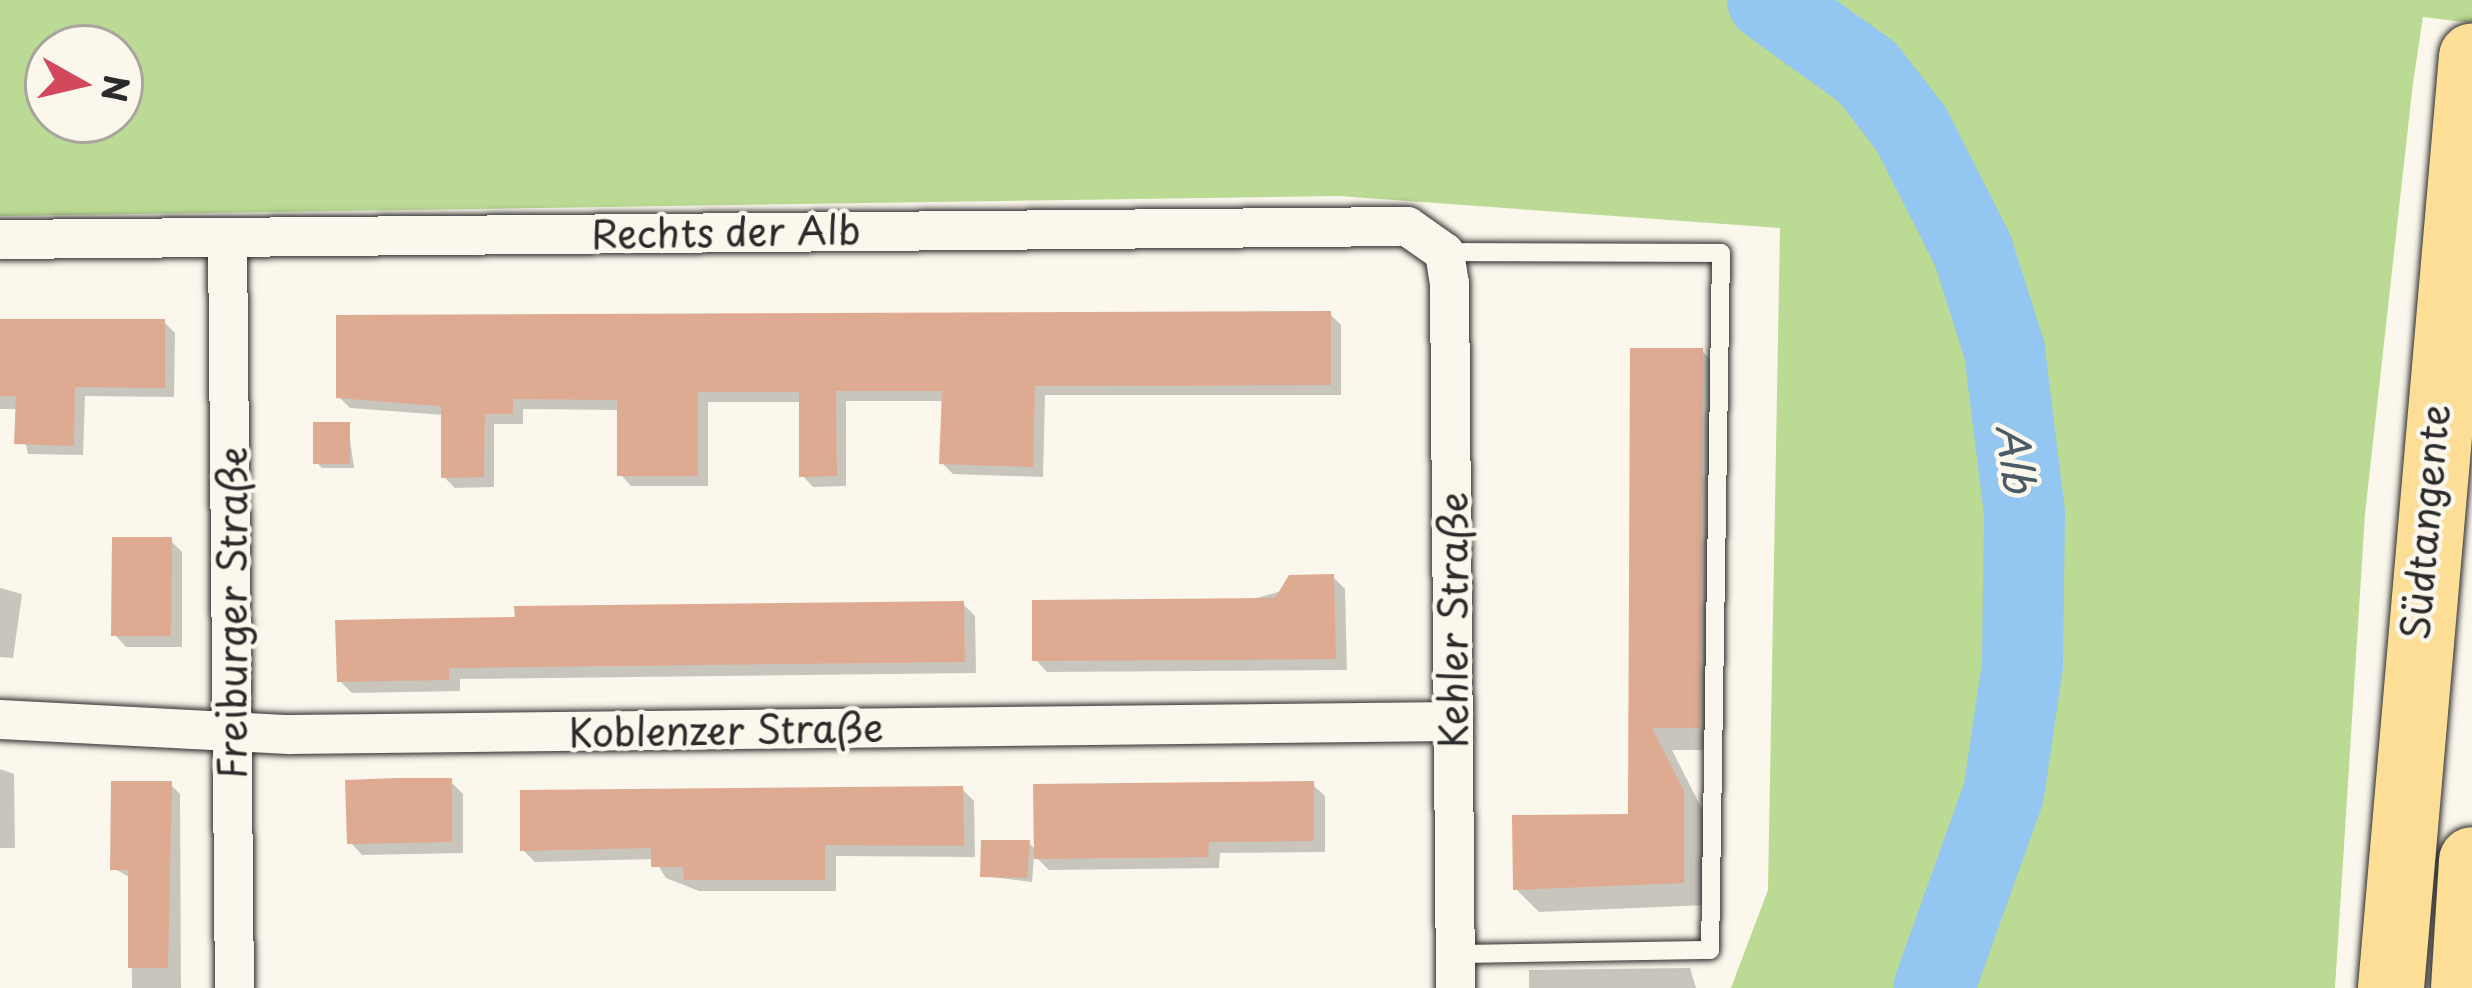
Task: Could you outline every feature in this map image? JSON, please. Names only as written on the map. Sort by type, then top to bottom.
[{"type":"highway","name":"Südtangente","points":[[2390,988],[2472,57]]},
{"type":"highway","points":[[2464,988],[2472,860]]},
{"type":"street","name":"Rechts der Alb","points":[[0,239],[1368,223],[1407,226],[1444,252]]},
{"type":"street","name":"Freiburger Straße","points":[[227,237],[234,988]]},
{"type":"street","name":"Kehler Straße","points":[[1444,252],[1455,971]]},
{"type":"street","name":"Koblenzer Straße","points":[[0,718],[232,728],[1453,721]]},
{"type":"lane","points":[[1444,252],[1720,253],[1710,950],[1455,971]]},
{"type":"green space","points":[[0,0],[2472,0],[2472,23],[2423,17],[2413,83],[2365,514],[2335,988],[1731,988],[1768,890],[1780,228],[1339,196],[0,216]]},
{"type":"building","points":[[1331,311],[1331,385],[1035,386],[1033,467],[939,464],[942,391],[836,391],[837,476],[799,477],[799,392],[698,392],[698,476],[617,476],[617,400],[513,399],[513,414],[485,414],[484,477],[441,478],[441,406],[336,398],[336,315]]},
{"type":"building","points":[[0,319],[165,319],[165,388],[75,387],[74,446],[14,444],[16,396],[0,396]]},
{"type":"building","points":[[1630,348],[1703,348],[1700,728],[1652,728],[1684,791],[1684,883],[1513,890],[1512,815],[1628,814]]},
{"type":"building","points":[[313,422],[350,422],[350,464],[313,464]]},
{"type":"building","points":[[112,537],[172,537],[171,636],[111,636]]},
{"type":"building","points":[[1334,574],[1336,659],[1032,661],[1032,600],[1275,598],[1289,575]]},
{"type":"building","points":[[964,601],[965,662],[449,668],[449,680],[337,682],[335,620],[515,617],[514,606]]},
{"type":"building","points":[[452,778],[452,842],[347,844],[345,780]]},
{"type":"building","points":[[111,781],[172,781],[168,968],[128,968],[128,870],[110,870]]},
{"type":"building","points":[[1314,781],[1314,841],[1209,842],[1208,857],[1034,859],[1033,784]]},
{"type":"building","points":[[963,786],[964,846],[825,845],[825,880],[684,880],[683,867],[651,867],[651,848],[520,851],[520,790]]},
{"type":"building","points":[[981,840],[1030,840],[1027,878],[980,877]]},
{"type":"waterway","name":"Alb","points":[[1767,0],[1867,72],[1911,129],[1972,249],[2004,350],[2024,514],[2022,665],[2003,793],[1933,988]]}]
